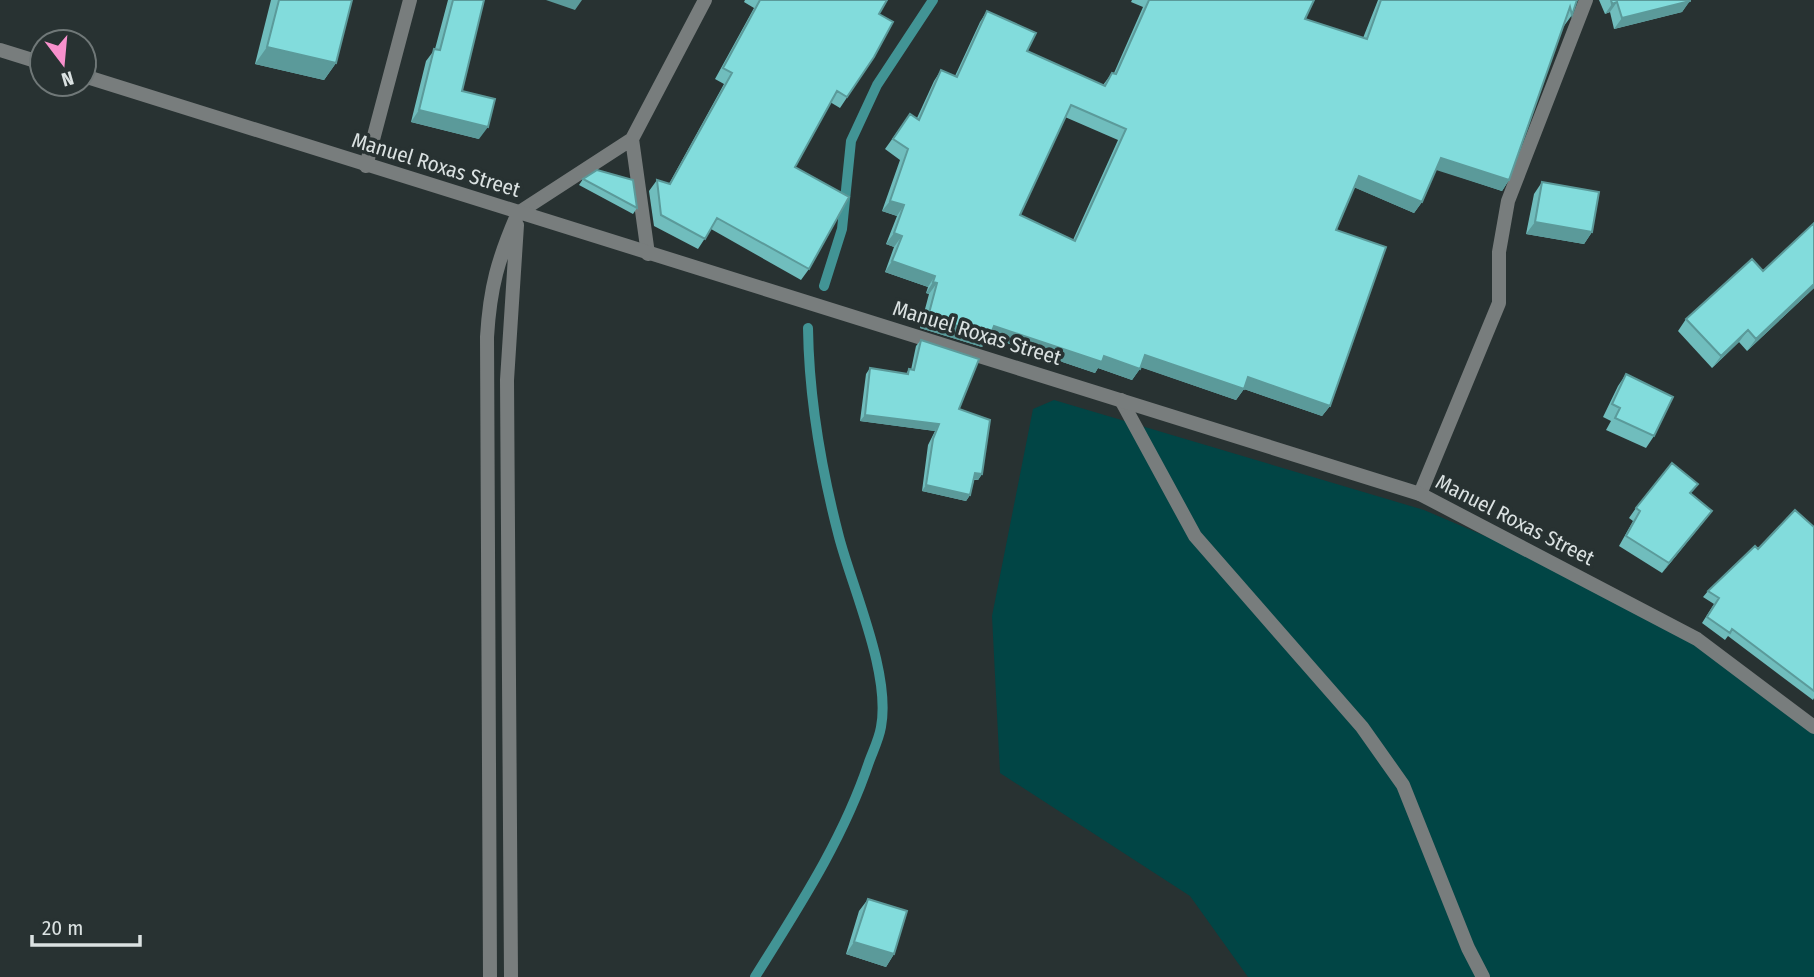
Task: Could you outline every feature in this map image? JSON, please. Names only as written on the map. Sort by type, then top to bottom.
[{"type":"street","points":[[366,166],[410,0]]},
{"type":"street","points":[[489,977],[487,337],[490,297],[498,260],[518,213],[632,139],[705,0]]},
{"type":"street","points":[[1420,494],[1499,303],[1499,251],[1508,201],[1586,0]]},
{"type":"street","points":[[0,50],[28,59]]},
{"type":"street","name":"Manuel Roxas Street","points":[[98,80],[1420,494],[1697,639],[1814,727]]},
{"type":"street","points":[[632,139],[648,254]]},
{"type":"street","points":[[511,977],[507,380],[518,213]]},
{"type":"street","points":[[1121,400],[1195,536],[1363,727],[1403,785],[1468,948],[1483,977]]},
{"type":"shaded area","points":[[1054,400],[1424,510],[1595,583],[1723,655],[1814,721],[1814,977],[1248,977],[1190,896],[1000,773],[992,616],[1033,409]]},
{"type":"building","points":[[279,0],[352,0],[336,63],[267,47]]},
{"type":"building","points":[[453,0],[484,0],[462,91],[495,99],[488,127],[419,110],[434,49],[440,50]]},
{"type":"building","points":[[760,0],[887,0],[879,14],[893,22],[874,57],[847,97],[837,91],[795,167],[849,197],[809,269],[717,218],[705,239],[661,215],[657,180],[670,184],[732,73],[723,68]]},
{"type":"building","points":[[1149,0],[1314,0],[1305,19],[1367,39],[1381,0],[1577,0],[1572,15],[1570,7],[1509,180],[1441,158],[1422,202],[1359,176],[1336,230],[1386,247],[1330,406],[1248,377],[1244,389],[1145,355],[1140,369],[1104,356],[1102,362],[994,326],[990,336],[928,317],[937,283],[933,282],[935,276],[892,261],[902,236],[894,233],[904,205],[890,201],[908,149],[893,139],[910,114],[919,120],[941,70],[957,77],[987,11],[1036,33],[1027,51],[1105,86],[1112,73],[1116,74]],"holes":[[[1071,105],[1126,129],[1075,241],[1020,215]]]},
{"type":"building","points":[[1611,0],[1690,1],[1622,18],[1617,2],[1612,4]]},
{"type":"building","points":[[597,170],[633,180],[637,208],[583,179]]},
{"type":"building","points":[[1542,182],[1599,192],[1592,232],[1535,222]]},
{"type":"building","points":[[1814,223],[1814,284],[1756,339],[1748,330],[1721,356],[1686,319],[1752,259],[1763,271]]},
{"type":"building","points":[[921,340],[979,359],[959,409],[990,420],[982,474],[975,473],[970,495],[926,485],[933,439],[939,424],[865,415],[870,368],[908,374],[909,369],[914,370]]},
{"type":"building","points":[[1626,374],[1673,397],[1654,436],[1615,418],[1620,408],[1612,404]]},
{"type":"building","points":[[1672,463],[1698,484],[1690,493],[1712,511],[1669,563],[1626,536],[1640,511],[1636,508]]},
{"type":"building","points":[[1795,510],[1814,527],[1814,691],[1732,629],[1730,633],[1707,617],[1719,598],[1708,591],[1755,546],[1758,549]]},
{"type":"building","points":[[868,899],[907,911],[894,954],[854,942]]},
{"type":"waterway","points":[[824,286],[842,229],[851,141],[877,85],[933,0]]},
{"type":"waterway","points":[[755,977],[803,899],[846,819],[877,740],[883,706],[876,658],[839,537],[827,485],[814,407],[808,328]]}]
